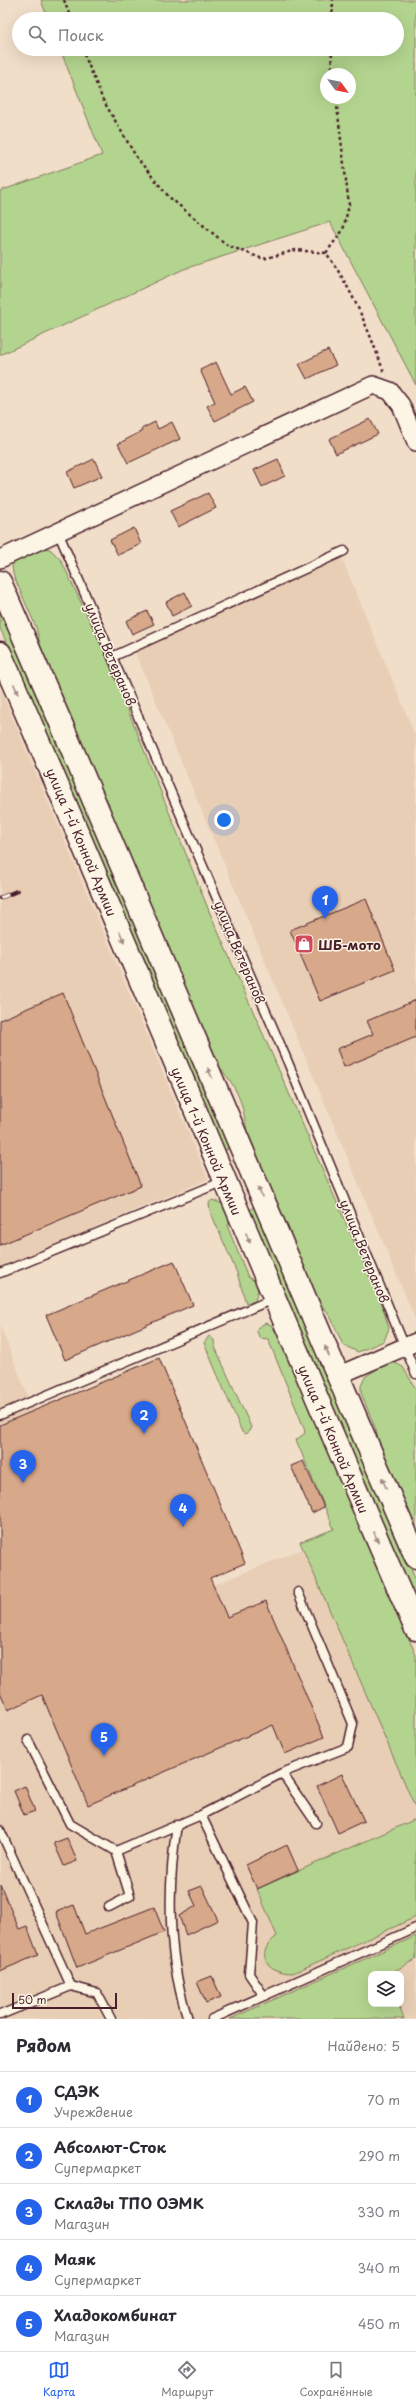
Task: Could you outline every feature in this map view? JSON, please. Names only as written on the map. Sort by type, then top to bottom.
[{"type":"main road","points":[[0,582],[104,822],[337,1376],[416,1557]]},
{"type":"main road","name":"улица 1-й Конной Армии","points":[[0,653],[79,833],[224,1181],[416,1629]]},
{"type":"main road","points":[[224,1181],[251,1170]]},
{"type":"street","points":[[0,559],[374,385],[390,391],[401,405],[416,442]]},
{"type":"street","points":[[337,1376],[410,1344]]},
{"type":"lane","name":"улица Ветеранов","points":[[58,532],[410,1344],[416,1374]]},
{"type":"lane","points":[[112,657],[344,551]]},
{"type":"lane","points":[[0,1273],[224,1181]]},
{"type":"lane","points":[[0,1415],[274,1298]]},
{"type":"lane","points":[[116,1851],[201,1815],[282,1773],[348,1747],[353,1724],[298,1592]]},
{"type":"lane","points":[[28,1740],[70,1824],[116,1851],[130,1896],[109,1907]]},
{"type":"lane","points":[[282,1773],[316,1823]]},
{"type":"lane","points":[[201,1815],[253,1923],[249,1974],[264,1996]]},
{"type":"lane","points":[[177,1824],[172,1857],[170,1932],[174,1968],[188,2019]]},
{"type":"lane","points":[[0,1830],[71,1986]]},
{"type":"lane","points":[[212,2019],[416,1928]]},
{"type":"lane","points":[[0,2015],[71,1986],[97,1993],[111,2019]]},
{"type":"path","points":[[64,0],[68,12]]},
{"type":"path","points":[[332,12],[333,0]]},
{"type":"path","points":[[85,56],[103,100],[137,158],[169,197],[227,245],[263,259],[296,250],[326,253]]},
{"type":"path","points":[[331,68],[332,56]]},
{"type":"path","points":[[326,253],[343,230],[349,205],[337,104]]},
{"type":"path","points":[[326,253],[343,278],[377,352],[390,391]]},
{"type":"shaded area","points":[[341,556],[416,737],[416,1321],[135,652]]},
{"type":"shaded area","points":[[0,688],[208,1179],[0,1268]]},
{"type":"shaded area","points":[[0,1325],[116,1622],[26,1661],[327,1539],[416,1740],[416,2019],[0,2019]]},
{"type":"green space","points":[[41,0],[416,0],[416,385],[330,222],[184,269],[0,355],[0,191],[102,155],[63,56],[404,56],[404,12],[45,12]]},
{"type":"green space","points":[[39,547],[50,549],[61,560],[104,651],[209,911],[382,1305],[389,1328],[384,1341],[358,1352],[343,1345],[331,1318],[315,1295],[247,1135],[244,1114],[239,1097],[230,1081],[217,1065],[43,657],[36,627],[13,574],[12,565],[17,559]]},
{"type":"green space","points":[[0,607],[229,1144],[227,1150],[223,1149],[85,823],[0,628]]},
{"type":"green space","points":[[212,1200],[223,1204],[230,1216],[228,1228],[248,1277],[256,1282],[258,1291],[255,1301],[246,1303],[237,1273],[210,1211],[209,1203]]},
{"type":"green space","points":[[253,1207],[256,1209],[416,1581],[416,1603],[249,1212]]},
{"type":"green space","points":[[266,1323],[271,1325],[277,1334],[416,1655],[416,1809],[300,1542],[334,1529],[296,1440],[305,1433],[304,1428],[268,1339],[260,1338],[257,1332],[258,1327]]},
{"type":"green space","points":[[209,1336],[214,1340],[215,1347],[251,1427],[245,1434],[242,1432],[204,1343]]},
{"type":"green space","points":[[386,1363],[395,1363],[403,1367],[416,1389],[416,1535],[380,1455],[376,1430],[361,1393],[361,1386],[365,1377]]},
{"type":"green space","points":[[416,1819],[416,1917],[293,1973],[276,1970],[270,1966],[266,1961],[266,1949],[277,1936],[257,1889]]},
{"type":"green space","points":[[416,1936],[416,1959],[394,1971],[368,1971],[368,2007],[399,2007],[404,2019],[230,2019]]},
{"type":"building","points":[[328,350],[336,365],[307,379],[299,364]]},
{"type":"building","points":[[216,362],[231,394],[245,387],[253,402],[215,421],[207,406],[215,402],[200,370]]},
{"type":"building","points":[[370,419],[378,434],[336,454],[329,439]]},
{"type":"building","points":[[155,422],[158,429],[172,422],[180,439],[128,463],[118,444]]},
{"type":"building","points":[[94,459],[102,476],[74,488],[67,472]]},
{"type":"building","points":[[278,459],[285,476],[262,487],[254,470]]},
{"type":"building","points":[[208,493],[216,508],[178,527],[170,511]]},
{"type":"building","points":[[134,528],[141,544],[118,555],[110,540]]},
{"type":"building","points":[[185,592],[192,606],[172,616],[166,602]]},
{"type":"building","points":[[147,611],[154,624],[132,634],[126,621]]},
{"type":"building","points":[[366,899],[395,970],[320,1001],[290,930]]},
{"type":"building","points":[[63,993],[141,1186],[0,1245],[0,1020]]},
{"type":"building","points":[[416,1000],[416,1037],[344,1067],[337,1049],[373,1034],[367,1021]]},
{"type":"building","points":[[174,1261],[193,1305],[65,1360],[46,1315]]},
{"type":"building","points":[[159,1358],[245,1563],[210,1578],[227,1617],[266,1601],[324,1737],[285,1754],[273,1725],[88,1805],[42,1695],[8,1710],[0,1692],[0,1425]]},
{"type":"building","points":[[303,1461],[324,1507],[312,1513],[291,1466]]},
{"type":"building","points":[[342,1774],[364,1821],[338,1833],[317,1786]]},
{"type":"building","points":[[25,1786],[35,1811],[24,1815],[14,1791]]},
{"type":"building","points":[[67,1838],[77,1861],[64,1866],[54,1843]]},
{"type":"building","points":[[287,1845],[298,1870],[257,1889],[246,1865]]},
{"type":"building","points":[[0,1884],[19,1929],[27,1926],[38,1955],[0,1971]]},
{"type":"building","points":[[202,1886],[218,1920],[186,1935],[179,1916],[196,1906],[189,1891]]},
{"type":"building","points":[[74,1905],[85,1934],[154,1907],[164,1932],[77,1968],[56,1912]]},
{"type":"building","points":[[212,1976],[221,1997],[206,2003],[197,1982]]},
{"type":"railway","points":[[0,898],[17,891]]},
{"type":"place","name":"СДЭК","points":[[325,919]]},
{"type":"place","name":"ШБ-мото","points":[[304,944]]},
{"type":"place","name":"Абсолют-Сток","points":[[144,1434]]},
{"type":"place","name":"Склады ТПО ОЭМК","points":[[23,1483]]},
{"type":"place","name":"Маяк","points":[[183,1527]]},
{"type":"place","name":"Хладокомбинат","points":[[104,1756]]}]
